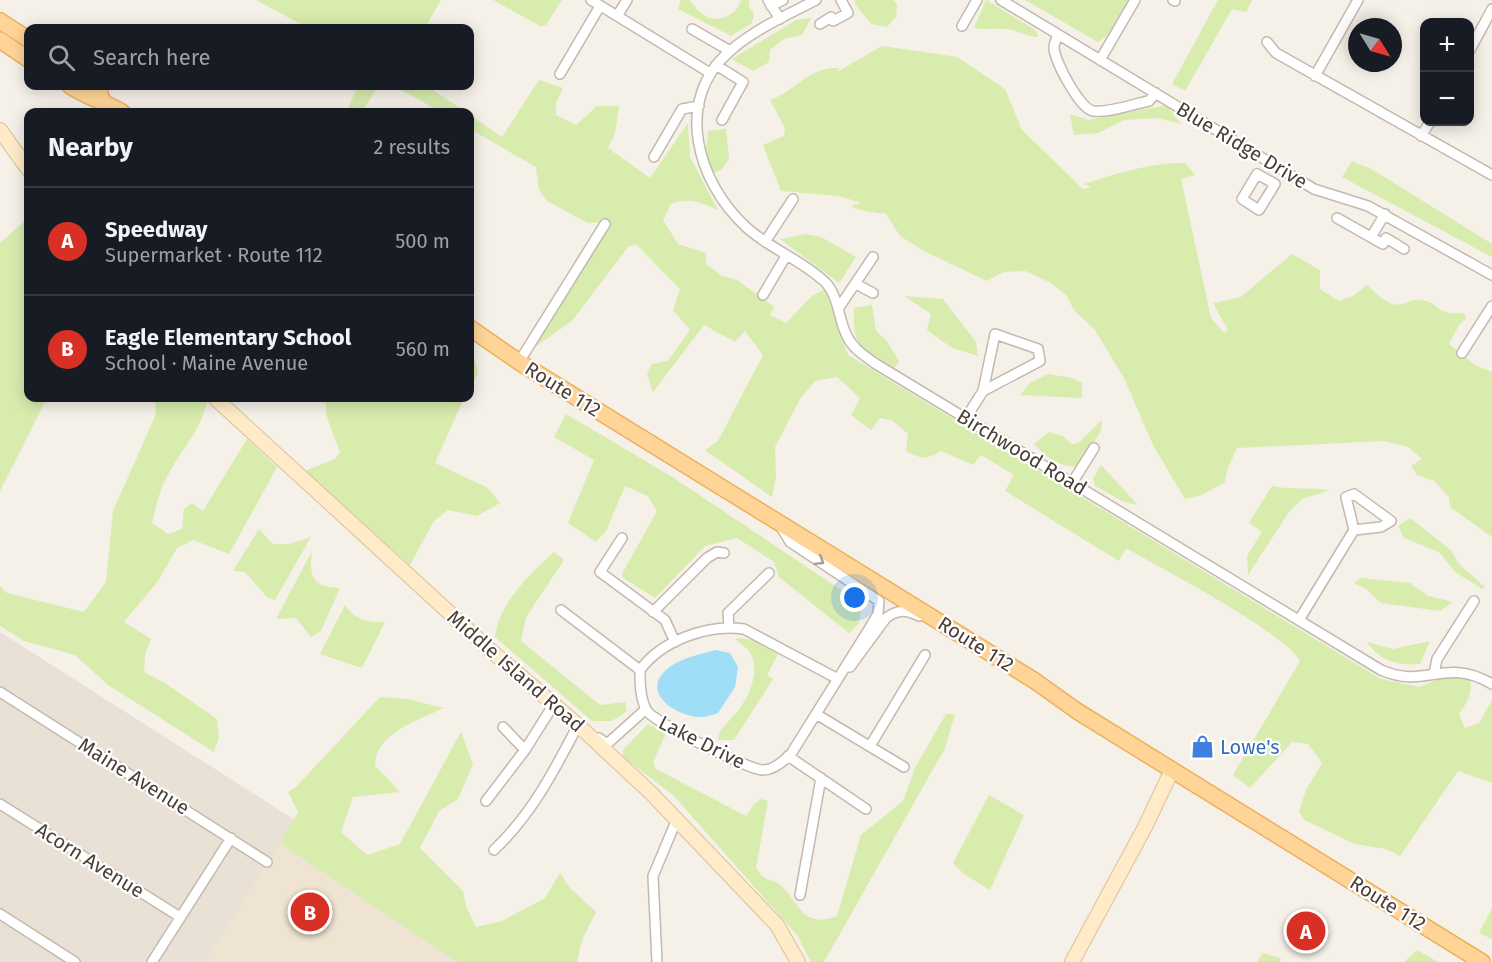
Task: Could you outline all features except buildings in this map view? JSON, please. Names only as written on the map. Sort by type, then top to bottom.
[{"type":"main road","points":[[0,21],[24,36]]},
{"type":"main road","points":[[0,40],[24,56]]},
{"type":"main road","points":[[77,90],[95,101],[100,93],[117,108]]},
{"type":"main road","name":"Route 112","points":[[474,331],[519,362],[986,650],[1172,770],[1482,962]]},
{"type":"street","points":[[591,0],[713,69],[743,82],[722,120]]},
{"type":"street","points":[[617,16],[627,0]]},
{"type":"street","points":[[780,19],[770,3],[783,0]]},
{"type":"street","points":[[713,69],[730,51],[780,19],[816,0]]},
{"type":"street","points":[[820,24],[831,17],[833,21],[848,13],[841,0]]},
{"type":"street","points":[[962,26],[977,0]]},
{"type":"street","name":"Blue Ridge Drive","points":[[1000,0],[1283,171],[1328,195],[1358,202],[1385,214],[1492,275]]},
{"type":"street","points":[[1100,60],[1135,0]]},
{"type":"street","points":[[1315,76],[1358,0]]},
{"type":"street","points":[[560,74],[600,6]]},
{"type":"street","points":[[1474,43],[1492,9]]},
{"type":"street","points":[[693,29],[730,51]]},
{"type":"street","points":[[1058,35],[1054,43],[1056,56],[1079,102],[1087,109],[1097,111],[1149,101],[1156,93]]},
{"type":"street","points":[[1267,42],[1276,53],[1492,175]]},
{"type":"street","name":"Birchwood Road","points":[[713,69],[699,106],[696,139],[709,177],[729,210],[765,242],[825,283],[838,309],[847,337],[865,356],[1394,676],[1419,678],[1463,671],[1475,674],[1492,684]]},
{"type":"street","points":[[654,157],[682,109],[699,106]]},
{"type":"street","points":[[1421,136],[1427,126]]},
{"type":"street","points":[[0,130],[24,163]]},
{"type":"street","points":[[1275,184],[1283,171]]},
{"type":"street","points":[[765,242],[793,199]]},
{"type":"street","points":[[1371,237],[1385,214]]},
{"type":"street","points":[[1336,218],[1383,244],[1386,238],[1404,249]]},
{"type":"street","points":[[519,362],[605,224]]},
{"type":"street","points":[[763,295],[786,256]]},
{"type":"street","points":[[838,309],[873,257]]},
{"type":"street","points":[[856,284],[873,293]]},
{"type":"street","points":[[1462,353],[1492,306]]},
{"type":"street","points":[[966,418],[983,391],[995,334],[1038,349],[1040,361],[983,391]]},
{"type":"street","name":"Middle Island Road","points":[[218,402],[490,650],[577,724],[677,819],[777,925],[798,962]]},
{"type":"street","points":[[1072,483],[1094,448]]},
{"type":"street","points":[[1299,620],[1354,530],[1346,497],[1354,494],[1391,521],[1381,527],[1354,530]]},
{"type":"street","name":"Lake Drive","points":[[640,670],[640,684],[648,711],[724,755],[755,768],[764,770],[783,762],[816,714],[878,614],[879,601],[877,596],[790,542],[778,522]]},
{"type":"street","points":[[622,538],[600,572],[665,620],[675,642]]},
{"type":"street","points":[[653,612],[707,558],[717,552],[724,553]]},
{"type":"street","points":[[729,627],[728,614],[769,573]]},
{"type":"street","points":[[1434,674],[1437,659],[1474,601]]},
{"type":"street","points":[[561,610],[640,670],[649,658],[675,642],[704,631],[729,627],[744,629],[838,679]]},
{"type":"street","name":"Lake Drive","points":[[838,679],[864,652],[886,618],[903,610],[917,614],[979,652],[986,650]]},
{"type":"street","points":[[870,746],[925,655]]},
{"type":"street","name":"Maine Avenue","points":[[0,692],[267,862]]},
{"type":"street","points":[[486,801],[525,750],[554,704]]},
{"type":"street","name":"Lake Drive","points":[[577,724],[591,731],[607,744],[648,711]]},
{"type":"street","name":"Lake Drive","points":[[622,766],[615,754],[616,746],[648,711]]},
{"type":"street","points":[[816,714],[904,767]]},
{"type":"street","points":[[494,850],[521,822],[544,791],[577,724]]},
{"type":"street","points":[[503,727],[525,750]]},
{"type":"street","points":[[788,756],[866,808]]},
{"type":"street","points":[[1072,962],[1145,827],[1172,770]]},
{"type":"street","points":[[800,895],[821,778]]},
{"type":"street","name":"Acorn Avenue","points":[[0,804],[180,917]]},
{"type":"street","points":[[657,962],[653,876],[677,819]]},
{"type":"street","points":[[152,962],[231,838]]},
{"type":"street","points":[[0,914],[75,962]]},
{"type":"shaded area","points":[[0,632],[295,820],[205,962],[0,962]]},
{"type":"shaded area","points":[[280,843],[458,962],[205,962]]},
{"type":"green space","points":[[256,0],[441,0],[427,24],[301,24]]},
{"type":"green space","points":[[493,0],[562,0],[546,25],[540,26]]},
{"type":"green space","points":[[681,0],[689,0],[704,16],[718,19],[733,13],[741,0],[749,0],[749,6],[754,14],[752,23],[731,36],[678,9]]},
{"type":"green space","points":[[855,0],[893,0],[897,4],[896,17],[887,27],[871,24],[855,4]]},
{"type":"green space","points":[[986,0],[1035,30],[1039,37],[1008,29],[974,28]]},
{"type":"green space","points":[[1025,0],[1128,0],[1107,36],[1098,42]]},
{"type":"green space","points":[[1218,0],[1252,0],[1246,12],[1232,9],[1185,91],[1172,84]]},
{"type":"green space","points":[[811,18],[802,35],[784,39],[770,50],[769,62],[753,71],[732,59],[796,20]]},
{"type":"green space","points":[[882,46],[957,57],[1005,89],[1022,130],[1083,189],[1091,187],[1084,184],[1134,169],[1185,163],[1195,175],[1181,179],[1211,318],[1224,333],[1228,330],[1213,303],[1241,297],[1292,254],[1320,270],[1320,289],[1339,301],[1353,296],[1367,285],[1393,304],[1421,300],[1443,311],[1464,313],[1466,318],[1459,325],[1449,344],[1475,365],[1492,372],[1492,537],[1450,507],[1449,497],[1434,481],[1417,475],[1411,466],[1422,459],[1408,447],[1384,441],[1237,448],[1227,470],[1225,482],[1202,495],[1185,499],[1153,445],[1124,378],[1095,330],[1074,310],[1066,295],[1051,283],[1025,271],[1004,272],[987,281],[922,250],[900,236],[886,214],[864,211],[850,206],[861,203],[839,196],[781,191],[763,145],[784,136],[785,128],[770,100],[788,91],[810,75],[839,68],[837,72]]},
{"type":"green space","points":[[539,80],[563,88],[556,103],[556,115],[576,125],[597,106],[619,106],[615,133],[608,148],[650,178],[688,123],[690,157],[718,210],[695,201],[671,204],[663,220],[678,244],[706,253],[706,264],[722,276],[737,280],[774,307],[770,315],[786,323],[812,296],[825,289],[848,355],[1381,679],[1420,687],[1443,677],[1469,678],[1470,693],[1459,714],[1465,728],[1479,723],[1492,700],[1492,783],[1458,771],[1400,856],[1386,849],[1355,844],[1304,820],[1299,812],[1306,790],[1322,763],[1308,744],[1292,742],[1250,788],[1233,775],[1300,661],[1289,648],[1247,618],[1126,548],[1119,561],[1005,491],[1014,475],[981,455],[973,465],[941,451],[931,456],[920,457],[906,451],[908,434],[893,421],[880,418],[871,430],[851,415],[860,398],[837,377],[815,381],[800,399],[775,447],[776,476],[772,497],[705,450],[718,441],[763,355],[745,331],[735,342],[704,325],[653,392],[647,374],[652,364],[668,361],[690,330],[673,310],[680,289],[636,244],[628,247],[572,321],[535,347],[612,222],[588,223],[547,201],[539,190],[536,167],[474,131],[474,118],[502,137]]},
{"type":"green space","points":[[356,90],[376,90],[364,108],[348,108]]},
{"type":"green space","points":[[401,90],[433,90],[460,108],[434,108]]},
{"type":"green space","points":[[1167,105],[1181,124],[1157,118],[1124,120],[1098,133],[1074,135],[1070,114],[1088,120]]},
{"type":"green space","points":[[726,129],[729,159],[721,170],[712,174],[706,150],[708,131]]},
{"type":"green space","points":[[1352,161],[1373,170],[1492,244],[1492,257],[1342,177]]},
{"type":"green space","points":[[24,222],[24,402],[45,402],[0,491],[0,243]]},
{"type":"green space","points":[[806,234],[821,237],[856,257],[839,283],[780,239]]},
{"type":"green space","points":[[904,296],[943,299],[976,342],[978,356],[952,348],[927,330],[931,314]]},
{"type":"green space","points":[[872,305],[876,331],[886,340],[899,361],[894,369],[867,352],[857,340],[854,308]]},
{"type":"green space","points":[[474,357],[478,373],[474,380]]},
{"type":"green space","points":[[1048,374],[1073,378],[1082,383],[1082,398],[1020,395],[1030,383]]},
{"type":"green space","points":[[155,402],[207,403],[194,434],[172,467],[158,499],[152,523],[168,534],[182,529],[184,509],[192,503],[203,511],[247,439],[277,467],[229,554],[193,540],[177,548],[158,581],[124,622],[151,639],[145,654],[144,672],[165,683],[217,719],[219,737],[214,752],[108,685],[75,655],[24,641],[0,626],[0,586],[7,593],[84,612],[106,582],[113,511],[156,414]]},
{"type":"green space","points":[[326,402],[462,402],[435,463],[488,488],[500,503],[477,516],[448,510],[434,521],[410,565],[305,471],[335,459],[340,452],[326,415]]},
{"type":"green space","points":[[566,414],[674,478],[862,604],[859,623],[849,633],[779,577],[774,562],[737,538],[705,546],[655,598],[623,578],[622,574],[657,511],[648,496],[625,486],[606,531],[596,542],[568,523],[594,460],[554,437]]},
{"type":"green space","points":[[1102,420],[1101,431],[1078,467],[1054,461],[1034,444],[1049,432],[1063,436],[1071,444],[1078,443]]},
{"type":"green space","points":[[1101,465],[1138,505],[1124,502],[1095,486],[1093,478]]},
{"type":"green space","points":[[1272,486],[1330,490],[1302,499],[1289,512],[1248,575],[1247,556],[1262,532],[1249,523]]},
{"type":"green space","points":[[1410,518],[1451,550],[1458,563],[1485,587],[1482,589],[1455,572],[1439,552],[1404,538],[1398,526]]},
{"type":"green space","points":[[259,529],[273,544],[289,544],[311,537],[275,600],[267,597],[245,572],[233,571]]},
{"type":"green space","points":[[312,551],[311,568],[314,579],[323,585],[340,588],[321,631],[311,637],[296,618],[276,619]]},
{"type":"green space","points":[[554,552],[564,560],[526,617],[521,641],[600,705],[625,702],[627,711],[612,721],[592,721],[495,637],[502,613],[509,601],[525,580]]},
{"type":"green space","points":[[1361,578],[1410,583],[1428,596],[1453,602],[1440,611],[1381,603],[1367,590],[1354,583]]},
{"type":"green space","points":[[345,605],[353,614],[362,619],[385,622],[362,668],[320,654]]},
{"type":"green space","points":[[735,639],[757,641],[778,654],[767,675],[773,679],[734,740],[718,740],[722,729],[745,700],[754,675],[753,658],[748,650]]},
{"type":"green space","points":[[1430,641],[1420,664],[1390,661],[1378,654],[1367,642],[1393,649]]},
{"type":"green space","points":[[380,697],[407,699],[444,708],[400,729],[382,745],[377,754],[375,766],[400,792],[353,797],[341,832],[367,855],[400,844],[461,732],[473,764],[458,799],[439,811],[420,848],[463,891],[466,906],[476,927],[502,921],[545,898],[560,873],[570,888],[596,912],[582,940],[577,962],[458,962],[280,843],[298,812],[288,792],[296,787]]},
{"type":"green space","points":[[946,714],[955,714],[945,748],[824,962],[811,962],[797,935],[673,795],[623,757],[623,750],[648,724],[666,734],[653,762],[656,769],[746,816],[754,804],[761,799],[768,801],[756,868],[764,877],[785,889],[807,916],[825,919],[837,916],[861,835],[903,801],[915,768]]},
{"type":"green space","points":[[989,795],[1024,815],[990,890],[964,874],[953,863]]},
{"type":"green space","points":[[1492,908],[1492,939],[1479,933]]},
{"type":"green space","points":[[1417,950],[1438,962],[1404,962]]},
{"type":"green space","points":[[1262,953],[1280,958],[1281,962],[1257,962]]},
{"type":"water","points":[[715,650],[730,653],[738,667],[735,687],[718,713],[705,717],[692,716],[666,703],[657,689],[658,681],[664,672],[681,661]]},
{"type":"place","name":"Lowe's","points":[[1202,747]]},
{"type":"place","name":"Eagle Elementary School","points":[[310,912]]},
{"type":"place","name":"Speedway","points":[[1306,931]]}]
